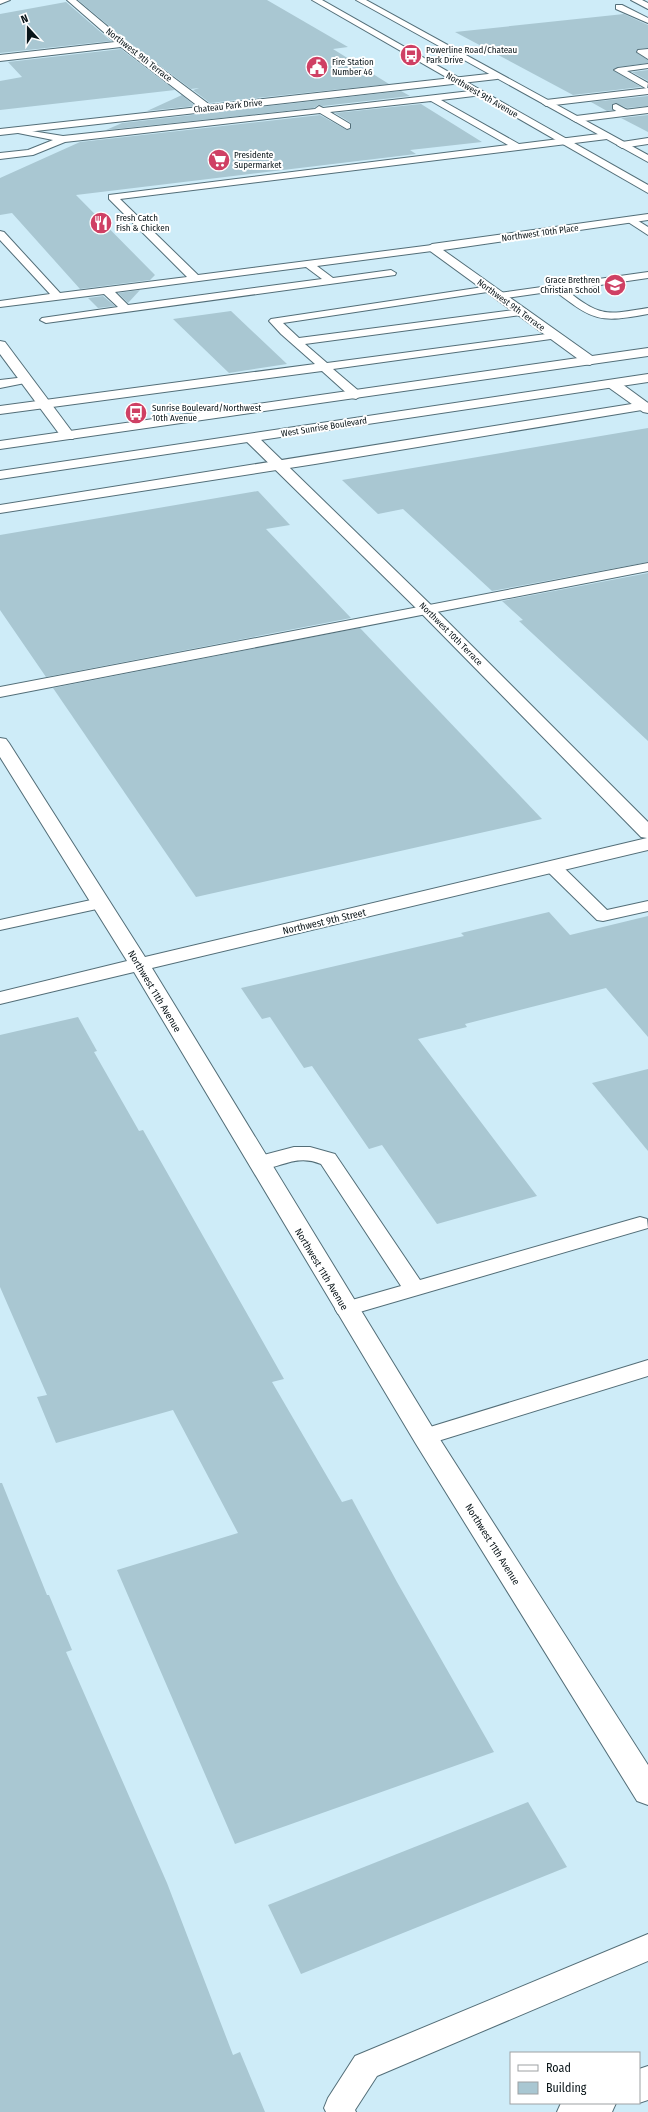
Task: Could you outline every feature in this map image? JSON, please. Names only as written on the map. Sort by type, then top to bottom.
[{"type":"street","points":[[0,1],[6,0]]},
{"type":"street","name":"Northwest 9th Terrace","points":[[70,0],[123,44],[209,109]]},
{"type":"street","name":"Northwest 9th Avenue","points":[[316,0],[648,190]]},
{"type":"street","points":[[360,0],[648,159]]},
{"type":"street","points":[[635,0],[648,6]]},
{"type":"street","points":[[0,58],[123,44]]},
{"type":"street","name":"Chateau Park Drive","points":[[0,132],[497,76]]},
{"type":"street","points":[[576,119],[648,110]]},
{"type":"street","name":"Northwest 10th Place","points":[[432,248],[648,218]]},
{"type":"street","name":"Northwest 9th Terrace","points":[[432,248],[590,361]]},
{"type":"street","points":[[0,345],[46,405],[68,436],[71,443],[61,451],[0,474]]},
{"type":"street","points":[[0,445],[648,352]]},
{"type":"street","name":"West Sunrise Boulevard","points":[[0,474],[648,378]]},
{"type":"street","points":[[614,384],[646,408]]},
{"type":"street","name":"Northwest 10th Terrace","points":[[251,438],[427,610],[648,833]]},
{"type":"street","name":"Northwest 11th Avenue","points":[[0,744],[140,965],[346,1309],[425,1437],[648,1792]]},
{"type":"street","name":"Northwest 9th Street","points":[[0,998],[648,844]]},
{"type":"street","points":[[575,2112],[595,2104]]},
{"type":"lane","points":[[619,7],[648,21]]},
{"type":"lane","points":[[648,51],[641,52],[648,57]]},
{"type":"lane","points":[[648,66],[618,70],[648,89]]},
{"type":"lane","points":[[546,103],[648,89]]},
{"type":"lane","points":[[0,156],[30,152],[63,139],[479,93]]},
{"type":"lane","points":[[302,98],[347,126]]},
{"type":"lane","points":[[432,98],[517,147]]},
{"type":"lane","points":[[574,99],[590,106],[616,108],[648,104]]},
{"type":"lane","points":[[616,108],[626,113]]},
{"type":"lane","points":[[16,130],[63,139]]},
{"type":"lane","points":[[195,278],[112,197],[606,136]]},
{"type":"lane","points":[[622,144],[648,141]]},
{"type":"lane","points":[[632,220],[648,232]]},
{"type":"lane","points":[[0,234],[57,296]]},
{"type":"lane","points":[[0,304],[432,248]]},
{"type":"lane","points":[[308,264],[331,282]]},
{"type":"lane","points":[[46,320],[392,273]]},
{"type":"lane","points":[[356,395],[296,342],[275,321],[494,293],[557,288],[643,276],[648,283]]},
{"type":"lane","points":[[607,281],[619,289]]},
{"type":"lane","points":[[557,288],[590,312],[602,315],[620,315],[648,310]]},
{"type":"lane","points":[[106,290],[126,309]]},
{"type":"lane","points":[[638,302],[648,310]]},
{"type":"lane","points":[[296,342],[521,312]]},
{"type":"lane","points":[[0,410],[326,368],[554,336]]},
{"type":"lane","points":[[0,384],[26,380]]},
{"type":"lane","points":[[0,509],[278,464],[315,460],[646,408]]},
{"type":"lane","points":[[0,692],[648,567]]},
{"type":"lane","points":[[553,867],[603,916],[648,906]]},
{"type":"lane","points":[[0,925],[100,902]]},
{"type":"lane","points":[[259,1163],[300,1151],[315,1152],[328,1159],[414,1288]]},
{"type":"lane","points":[[346,1309],[414,1288],[640,1224]]},
{"type":"lane","points":[[425,1437],[648,1368]]},
{"type":"lane","points":[[341,2112],[339,2108],[366,2066],[648,1947]]},
{"type":"building","points":[[78,0],[267,0],[348,47],[333,49],[389,84],[210,103],[193,90],[199,88],[191,89],[127,41]]},
{"type":"building","points":[[66,2],[111,41],[0,53],[0,14]]},
{"type":"building","points":[[624,14],[648,25],[648,48],[638,49],[636,52],[648,60],[648,63],[618,67],[613,70],[641,87],[573,95],[455,32]]},
{"type":"building","points":[[121,49],[175,90],[0,110],[0,81],[22,77],[8,62]]},
{"type":"building","points":[[648,70],[648,81],[632,72]]},
{"type":"building","points":[[401,91],[410,96],[323,106],[318,105],[314,108],[106,130],[122,123]]},
{"type":"building","points":[[182,95],[195,106],[147,111]]},
{"type":"building","points":[[648,96],[648,106],[627,108],[616,103],[612,104],[612,110],[607,111],[591,102]]},
{"type":"building","points":[[421,104],[482,142],[410,150],[416,154],[76,195],[155,275],[150,280],[80,289],[12,213],[0,215],[0,178],[80,142],[320,115],[347,130],[351,129],[351,123],[335,113]]},
{"type":"building","points":[[648,115],[648,132],[621,118]]},
{"type":"building","points":[[140,290],[128,303],[118,293]]},
{"type":"building","points":[[103,296],[115,306],[98,308],[88,298]]},
{"type":"building","points":[[231,311],[287,364],[229,373],[173,319]]},
{"type":"building","points":[[648,428],[648,562],[492,591],[403,509],[378,514],[342,480]]},
{"type":"building","points":[[258,491],[290,525],[266,529],[351,618],[46,677],[0,610],[0,535]]},
{"type":"building","points":[[648,573],[648,741],[519,621],[523,620],[502,601]]},
{"type":"building","points":[[360,628],[542,819],[196,897],[53,688]]},
{"type":"building","points":[[549,912],[570,935],[648,916],[648,1037],[606,988],[465,1024],[467,1027],[418,1039],[537,1196],[437,1224],[382,1145],[369,1149],[312,1066],[304,1068],[270,1017],[262,1019],[241,988],[464,936],[461,933]]},
{"type":"building","points":[[78,1017],[97,1051],[94,1052],[139,1131],[143,1130],[284,1379],[272,1382],[342,1502],[352,1499],[397,1582],[494,1752],[235,1844],[117,1570],[238,1533],[173,1410],[56,1443],[37,1397],[47,1395],[0,1287],[0,1035]]},
{"type":"building","points":[[648,1069],[648,1151],[592,1083]]},
{"type":"building","points":[[0,1483],[2,1483],[47,1595],[49,1595],[72,1650],[66,1652],[167,1883],[233,2055],[240,2052],[265,2112],[0,2112]]},
{"type":"building","points":[[528,1802],[567,1867],[301,1974],[268,1905]]},
{"type":"place","name":"Powerline Road/Chateau Park Drive","points":[[411,55]]},
{"type":"place","name":"Fire Station Number 46","points":[[317,67]]},
{"type":"place","name":"Presidente Supermarket","points":[[219,160]]},
{"type":"place","name":"Fresh Catch Fish & Chicken","points":[[101,223]]},
{"type":"place","name":"Grace Brethren Christian School","points":[[615,285]]},
{"type":"place","name":"Sunrise Boulevard/Northwest 10th Avenue","points":[[136,413]]}]
